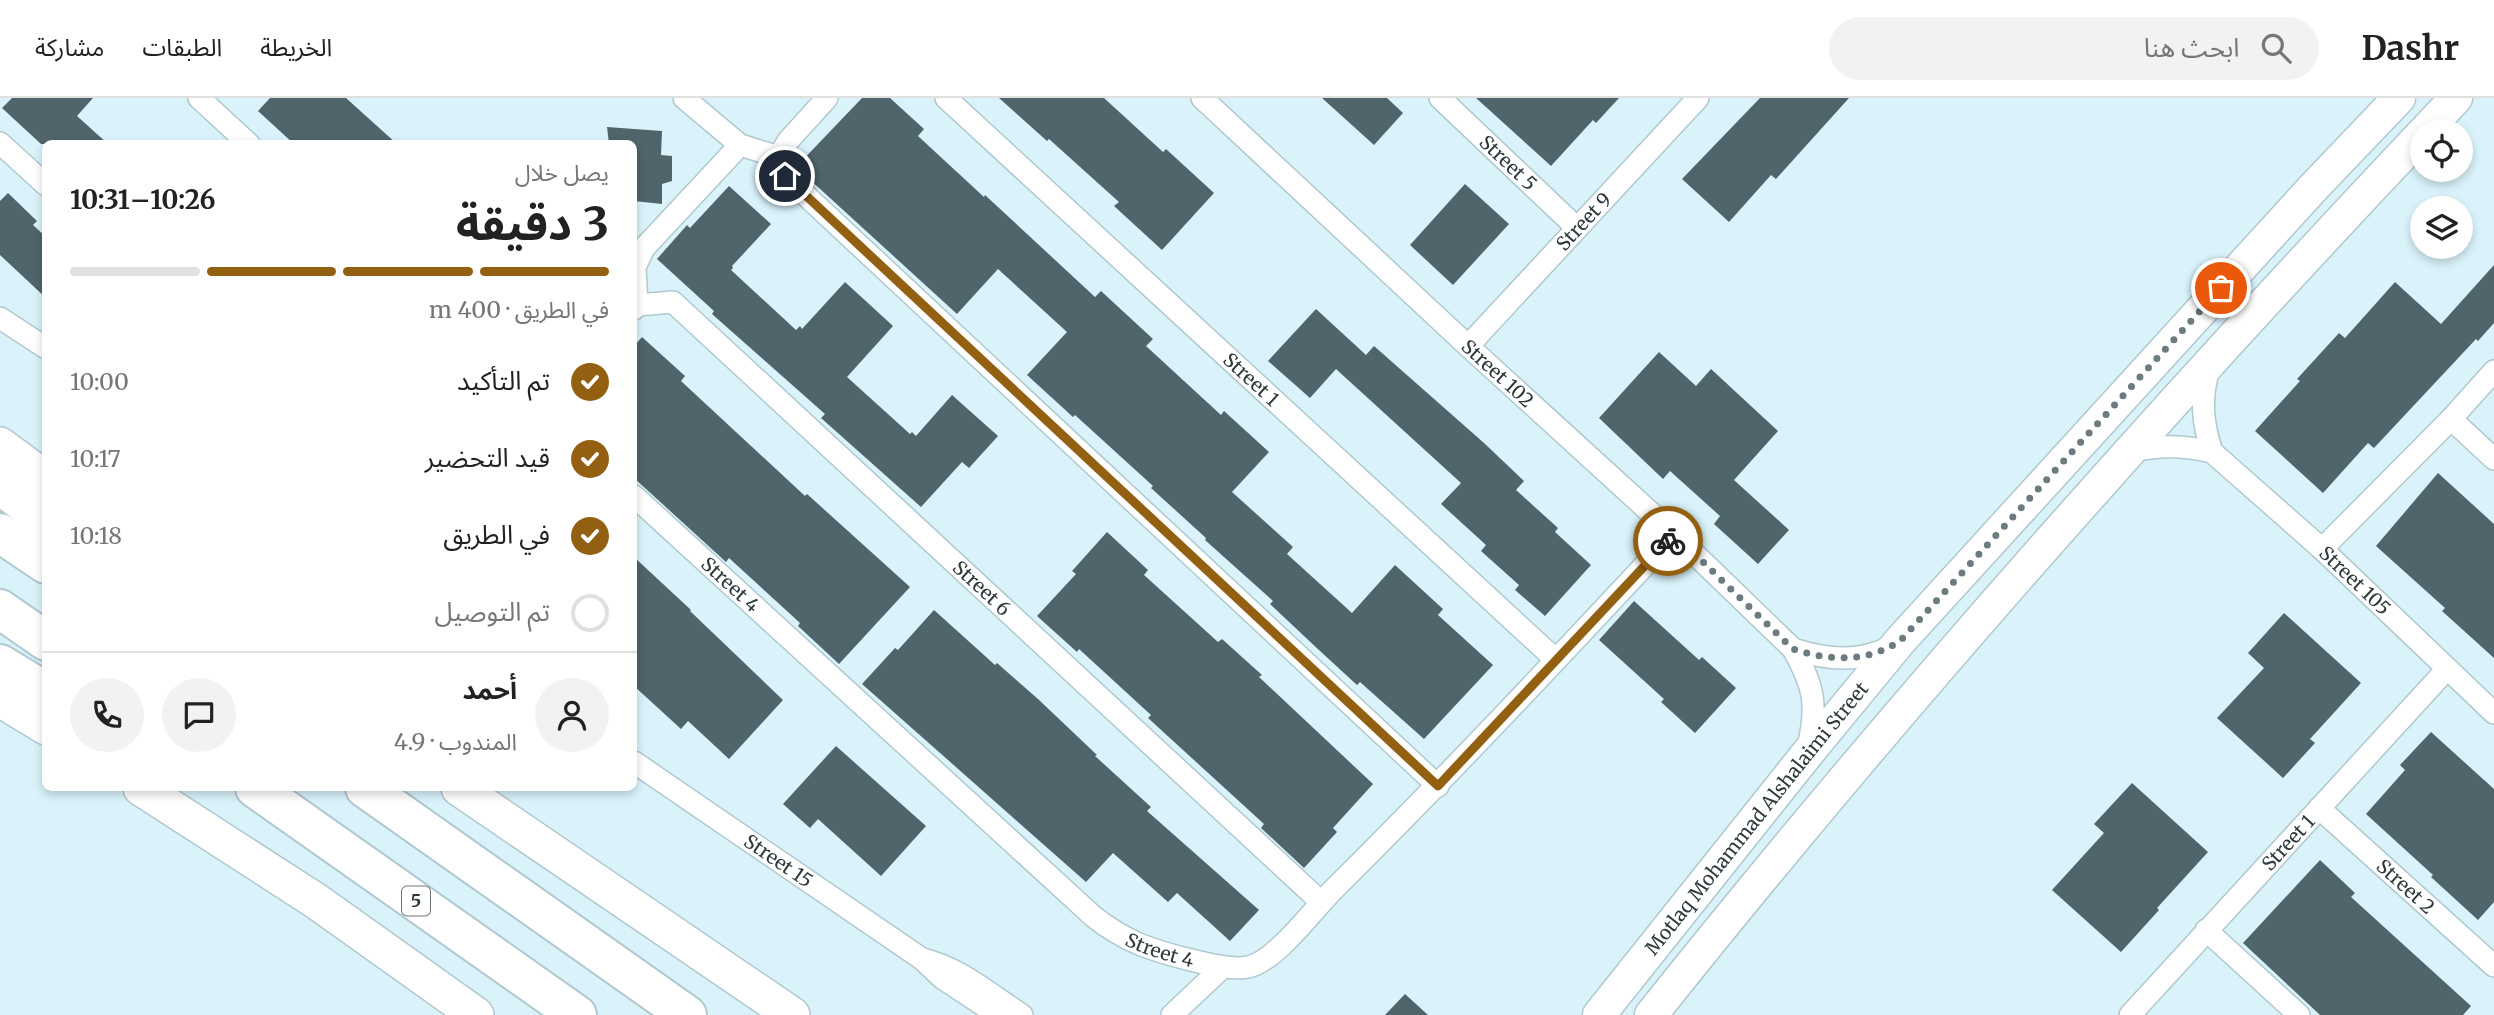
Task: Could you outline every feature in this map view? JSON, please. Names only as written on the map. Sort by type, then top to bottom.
[{"type":"highway","points":[[0,485],[42,517]]},
{"type":"highway","points":[[0,533],[42,561]]},
{"type":"highway","points":[[0,609],[42,638]]},
{"type":"highway","points":[[0,664],[42,690]]},
{"type":"highway","name":"5","points":[[259,791],[577,1015]]},
{"type":"highway","points":[[369,791],[687,1015]]},
{"type":"main road","points":[[0,444],[42,475]]},
{"type":"main road","points":[[0,699],[42,724]]},
{"type":"main road","points":[[146,791],[316,901],[476,1015]]},
{"type":"main road","points":[[463,791],[792,1015]]},
{"type":"street","points":[[199,98],[245,140]]},
{"type":"street","points":[[684,98],[740,145],[779,157]]},
{"type":"street","points":[[827,98],[788,141],[779,157],[785,176],[1438,786]]},
{"type":"street","name":"Street 1","points":[[946,98],[1556,660]]},
{"type":"street","name":"Street 102","points":[[1202,98],[1674,534],[1793,649],[1806,671],[1813,695],[1815,720],[1807,754]]},
{"type":"street","name":"Street 5","points":[[1440,98],[1577,228]]},
{"type":"street","name":"Motlaq Mohammad Alshalaimi Street","points":[[1599,1015],[1900,641],[2313,188],[2399,98]]},
{"type":"street","points":[[2436,119],[2456,98]]},
{"type":"street","name":"Street 9","points":[[1468,346],[1692,100]]},
{"type":"street","points":[[0,143],[42,181]]},
{"type":"street","points":[[637,263],[644,248],[740,145]]},
{"type":"street","points":[[1651,1015],[1940,664],[2265,300],[2410,147]]},
{"type":"street","points":[[2265,300],[2272,282],[2335,213],[2339,205],[2333,190],[2324,186],[2313,188]]},
{"type":"street","name":"Street 6","points":[[637,307],[673,302],[1321,902]]},
{"type":"street","points":[[0,318],[42,345]]},
{"type":"street","points":[[2211,361],[2204,384],[2202,407],[2204,430],[2212,452]]},
{"type":"street","points":[[2322,549],[2451,419],[2494,370]]},
{"type":"street","points":[[2451,419],[2494,459]]},
{"type":"street","points":[[2129,452],[2170,445],[2212,452]]},
{"type":"street","name":"Street 105","points":[[2212,452],[2322,549],[2494,713]]},
{"type":"street","name":"Street 4","points":[[637,499],[1094,917],[1141,945],[1223,967],[1247,968],[1268,958],[1438,786],[1674,534]]},
{"type":"street","name":"Street 102","points":[[1793,649],[1817,657],[1842,659],[1866,656],[1890,648],[1900,641]]},
{"type":"street","name":"Street 1","points":[[2130,1015],[2447,669]]},
{"type":"street","name":"Street 15","points":[[637,764],[922,959],[942,978],[998,1015]]},
{"type":"street","name":"Street 2","points":[[2319,808],[2494,966]]},
{"type":"street","points":[[1673,921],[1677,942],[1689,950],[1703,950]]},
{"type":"street","points":[[2206,930],[2299,1015]]},
{"type":"street","name":"Street 15","points":[[922,959],[955,971],[1022,1015]]},
{"type":"street","points":[[1172,1015],[1223,967]]},
{"type":"building","points":[[12,98],[93,98],[77,116],[104,140],[42,140],[41,144],[2,108]]},
{"type":"building","points":[[270,98],[346,98],[393,140],[290,140],[258,111]]},
{"type":"building","points":[[862,98],[890,98],[924,129],[918,136],[1095,297],[1101,291],[1153,339],[1146,346],[1221,415],[1224,411],[1269,452],[1232,492],[1293,547],[1287,554],[1352,613],[1395,565],[1443,609],[1438,615],[1493,665],[1424,739],[1360,682],[1357,685],[1270,604],[1273,601],[1151,488],[1153,486],[1027,375],[1067,332],[998,269],[957,314],[796,167]]},
{"type":"building","points":[[999,98],[1104,98],[1163,152],[1166,149],[1214,193],[1162,250],[1114,206],[1119,202]]},
{"type":"building","points":[[1322,98],[1387,98],[1403,113],[1374,145]]},
{"type":"building","points":[[1476,98],[1619,98],[1596,123],[1593,120],[1551,166]]},
{"type":"building","points":[[1760,98],[1849,98],[1776,179],[1771,175],[1729,222],[1682,179]]},
{"type":"building","points":[[607,127],[662,131],[661,155],[672,156],[672,181],[662,184],[662,204],[637,201],[637,140],[609,140]]},
{"type":"building","points":[[1465,184],[1509,224],[1453,285],[1410,245]]},
{"type":"building","points":[[729,186],[771,224],[731,270],[796,330],[800,326],[802,329],[845,282],[893,326],[847,377],[910,434],[912,432],[916,436],[952,395],[998,436],[969,468],[962,462],[921,507],[821,418],[825,414],[712,314],[714,311],[657,259],[687,225],[690,228]]},
{"type":"building","points":[[8,193],[37,221],[33,225],[42,233],[42,294],[0,255],[0,201]]},
{"type":"building","points":[[2494,265],[2494,323],[2374,448],[2368,443],[2323,493],[2255,431],[2339,333],[2345,338],[2395,282],[2441,324]]},
{"type":"building","points":[[1316,309],[1366,355],[1374,346],[1484,443],[1524,481],[1516,490],[1558,528],[1555,532],[1591,565],[1545,616],[1515,590],[1519,585],[1481,551],[1486,545],[1441,504],[1461,483],[1336,369],[1310,398],[1268,361]]},
{"type":"building","points":[[642,337],[685,376],[681,381],[805,496],[807,494],[910,587],[839,664],[798,626],[800,623],[729,558],[726,562],[637,481],[637,343]]},
{"type":"building","points":[[1659,352],[1696,386],[1711,369],[1778,431],[1734,480],[1789,530],[1758,564],[1714,524],[1720,516],[1670,471],[1663,479],[1599,418]]},
{"type":"building","points":[[2438,473],[2494,524],[2494,658],[2442,611],[2445,608],[2376,546]]},
{"type":"building","points":[[1107,532],[1148,570],[1144,575],[1218,642],[1222,639],[1262,675],[1259,677],[1373,784],[1333,828],[1337,832],[1304,868],[1261,828],[1264,824],[1148,718],[1151,715],[1079,649],[1077,652],[1037,616],[1076,574],[1072,571]]},
{"type":"building","points":[[637,560],[783,700],[729,759],[688,721],[681,729],[637,689]]},
{"type":"building","points":[[1634,601],[1699,660],[1702,657],[1736,688],[1695,733],[1661,702],[1664,699],[1599,640]]},
{"type":"building","points":[[934,610],[995,665],[997,663],[1038,699],[1151,807],[1147,811],[1259,910],[1230,941],[1177,893],[1168,902],[1113,853],[1086,882],[862,684]]},
{"type":"building","points":[[2284,613],[2361,683],[2310,739],[2315,743],[2283,778],[2217,718],[2264,668],[2248,653]]},
{"type":"building","points":[[2431,732],[2494,789],[2494,902],[2478,920],[2366,814],[2405,770],[2400,765]]},
{"type":"building","points":[[836,746],[926,826],[881,876],[818,819],[810,828],[783,804]]},
{"type":"building","points":[[2132,783],[2208,852],[2121,952],[2052,890],[2104,833],[2094,824]]},
{"type":"building","points":[[2320,860],[2355,893],[2351,897],[2471,1006],[2463,1015],[2320,1015],[2243,943]]},
{"type":"building","points":[[1405,994],[1428,1015],[1385,1015]]},
{"type":"way so far","points":[[1668,541],[1674,534],[1793,649],[1817,657],[1842,659],[1866,656],[1890,648],[1900,641],[2221,288]]},
{"type":"route","points":[[785,176],[1438,786],[1668,541]]}]
